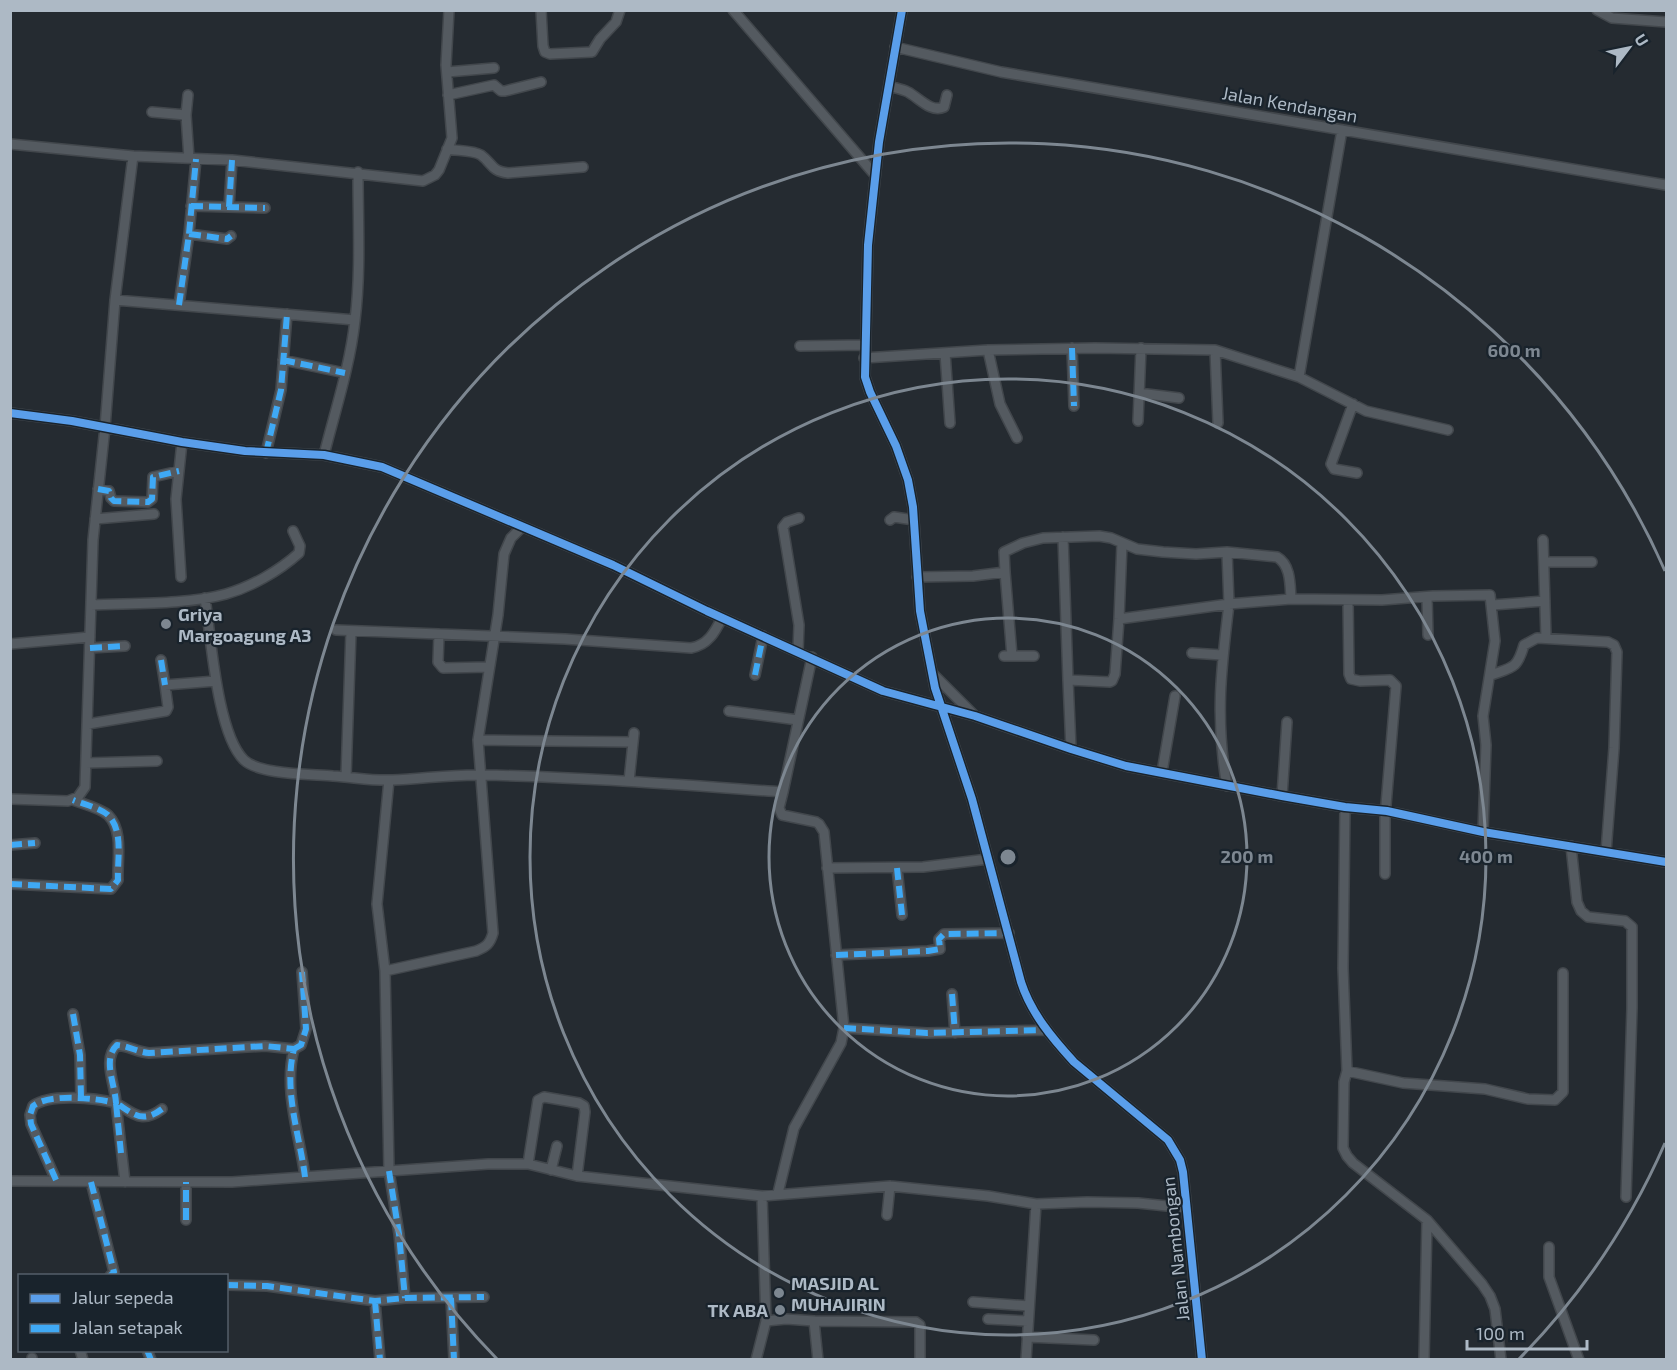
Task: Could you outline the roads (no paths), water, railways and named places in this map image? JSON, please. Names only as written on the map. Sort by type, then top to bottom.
[{"type":"street","points":[[10,144],[133,156],[232,160],[358,172],[423,181],[435,175],[452,138],[447,95],[449,10]]},
{"type":"street","points":[[541,10],[543,46],[545,52],[550,54],[592,52],[600,39],[616,22],[620,10]]},
{"type":"street","points":[[733,10],[875,175]]},
{"type":"street","name":"Jalan Nambongan","points":[[902,10],[875,175],[868,245],[865,377],[902,461],[914,520],[920,611],[940,708],[972,799],[1024,992],[1047,1030],[1074,1062],[1168,1140],[1180,1160],[1202,1359]]},
{"type":"street","points":[[1598,10],[1612,18],[1666,22]]},
{"type":"street","name":"Jalan Kendangan","points":[[895,47],[1001,72],[1666,185]]},
{"type":"street","points":[[447,72],[494,68]]},
{"type":"street","points":[[447,95],[494,85],[501,91],[505,91],[541,82]]},
{"type":"street","points":[[889,86],[906,91],[932,108],[944,107],[947,95]]},
{"type":"street","points":[[179,305],[191,206],[192,159],[186,115],[188,95]]},
{"type":"street","points":[[152,112],[186,115]]},
{"type":"street","points":[[1299,377],[1341,130]]},
{"type":"street","points":[[447,149],[479,154],[493,169],[500,172],[583,167]]},
{"type":"street","points":[[73,800],[81,795],[85,787],[95,519],[115,300],[133,156]]},
{"type":"street","points":[[229,207],[232,160]]},
{"type":"street","points":[[324,455],[345,373],[355,320],[358,172]]},
{"type":"street","points":[[191,206],[265,208]]},
{"type":"street","points":[[189,234],[227,239],[231,236]]},
{"type":"street","points":[[115,300],[355,320]]},
{"type":"street","points":[[266,453],[280,390],[286,314]]},
{"type":"street","points":[[800,346],[864,345]]},
{"type":"street","points":[[864,358],[988,350],[1072,348],[1215,350],[1299,377],[1366,411],[1448,430]]},
{"type":"street","points":[[1072,348],[1074,406]]},
{"type":"street","points":[[1138,421],[1141,348]]},
{"type":"street","points":[[988,350],[1000,404],[1017,438]]},
{"type":"street","points":[[1215,350],[1218,423]]},
{"type":"street","points":[[945,353],[950,423]]},
{"type":"street","points":[[283,360],[345,373]]},
{"type":"street","points":[[1139,393],[1179,398]]},
{"type":"street","points":[[1353,404],[1331,464],[1334,469],[1357,473]]},
{"type":"street","points":[[10,414],[72,421],[182,442],[266,453],[324,455],[382,468],[517,528],[613,565],[722,618],[883,691],[975,716],[1071,750],[1126,766],[1345,807],[1387,811],[1483,832],[1666,862]]},
{"type":"street","points":[[181,577],[176,511],[182,442]]},
{"type":"street","points":[[98,489],[109,490],[114,501],[148,502],[152,499],[153,477],[179,471]]},
{"type":"street","points":[[95,519],[153,514]]},
{"type":"street","points":[[890,520],[894,517],[914,520]]},
{"type":"street","points":[[798,651],[800,625],[783,527],[787,522],[800,518]]},
{"type":"street","points":[[385,971],[476,951],[488,946],[492,939],[478,740],[498,615],[504,554],[517,528]]},
{"type":"street","points":[[91,605],[205,598],[227,594],[259,580],[293,558],[300,550],[293,531]]},
{"type":"street","points":[[1063,537],[1071,750]]},
{"type":"street","points":[[1034,656],[1008,656],[1005,551],[1043,538],[1105,537],[1137,549],[1163,552],[1272,555],[1281,559],[1286,567],[1291,599]]},
{"type":"street","points":[[1543,540],[1546,638]]},
{"type":"street","points":[[1068,680],[1113,681],[1119,619],[1122,543]]},
{"type":"street","points":[[1227,552],[1229,604],[1222,655],[1218,719],[1221,757],[1227,786]]},
{"type":"street","points":[[1544,562],[1592,562]]},
{"type":"street","points":[[917,577],[973,576],[1005,572]]},
{"type":"street","points":[[1119,619],[1229,604],[1291,599],[1382,600],[1490,595],[1495,641],[1483,716],[1486,745],[1483,832]]},
{"type":"street","points":[[1427,597],[1428,635]]},
{"type":"street","points":[[205,598],[216,681],[227,729],[234,746],[245,761],[253,766],[273,770],[389,780],[480,774],[629,781],[783,792]]},
{"type":"street","points":[[1348,600],[1351,680],[1390,680],[1396,686],[1385,874]]},
{"type":"street","points":[[1492,605],[1545,601]]},
{"type":"street","points":[[336,630],[494,636],[691,648],[709,639],[722,618]]},
{"type":"street","points":[[346,777],[351,630]]},
{"type":"street","points":[[439,634],[438,662],[443,668],[489,667]]},
{"type":"street","points":[[755,675],[763,636]]},
{"type":"street","points":[[10,644],[90,637]]},
{"type":"street","points":[[1491,675],[1516,664],[1524,645],[1537,638],[1608,642],[1614,645],[1617,652],[1614,748],[1606,852]]},
{"type":"street","points":[[90,648],[125,646]]},
{"type":"street","points":[[1192,653],[1222,655]]},
{"type":"street","points":[[778,1193],[794,1128],[841,1043],[844,1029],[822,827],[816,822],[782,815],[779,808],[812,657]]},
{"type":"street","points":[[88,724],[166,711],[168,707],[161,660]]},
{"type":"street","points":[[932,673],[975,716]]},
{"type":"street","points":[[165,685],[216,681]]},
{"type":"street","points":[[1162,772],[1175,696]]},
{"type":"street","points":[[729,711],[798,720]]},
{"type":"street","points":[[1282,796],[1287,722]]},
{"type":"street","points":[[478,740],[633,737],[629,781]]},
{"type":"street","points":[[86,763],[156,761]]},
{"type":"street","points":[[389,780],[377,904],[385,971],[389,1171],[399,1234],[405,1298]]},
{"type":"street","points":[[10,799],[73,800],[108,814],[119,839],[117,880],[111,889],[10,884]]},
{"type":"street","points":[[1345,807],[1343,968],[1347,1071],[1344,1082],[1343,1148],[1353,1163],[1427,1220],[1490,1296],[1495,1309],[1501,1359]]},
{"type":"street","points":[[10,845],[35,843]]},
{"type":"street","points":[[1571,846],[1577,902],[1581,911],[1587,917],[1625,921],[1632,927],[1626,1197]]},
{"type":"street","points":[[827,868],[897,868],[988,859]]},
{"type":"street","points":[[897,868],[902,915]]},
{"type":"street","points":[[836,955],[928,951],[940,949],[939,939],[944,934],[1009,933]]},
{"type":"street","points":[[125,1182],[109,1061],[112,1049],[117,1045],[127,1046],[138,1052],[149,1053],[265,1046],[294,1049],[301,1045],[306,1029],[302,972]]},
{"type":"street","points":[[1347,1071],[1403,1083],[1485,1089],[1528,1099],[1555,1100],[1563,1092],[1563,974]]},
{"type":"street","points":[[952,994],[955,1033]]},
{"type":"street","points":[[73,1014],[80,1055],[81,1098]]},
{"type":"street","points":[[844,1029],[955,1033],[1047,1030]]},
{"type":"street","points":[[294,1049],[290,1086],[305,1177]]},
{"type":"street","points":[[528,1164],[538,1100],[544,1096],[579,1103],[584,1106],[585,1112],[577,1176]]},
{"type":"street","points":[[56,1180],[31,1124],[30,1115],[33,1106],[46,1099],[102,1099],[116,1102],[146,1118],[162,1109]]},
{"type":"street","points":[[551,1170],[557,1146]]},
{"type":"street","points":[[10,1181],[232,1182],[488,1164],[528,1164],[577,1176],[762,1196],[890,1186],[988,1196],[1036,1204],[1138,1203],[1186,1208]]},
{"type":"street","points":[[91,1182],[113,1274]]},
{"type":"street","points":[[186,1182],[186,1220]]},
{"type":"street","points":[[887,1215],[890,1186]]},
{"type":"street","points":[[756,1359],[766,1321],[762,1196]]},
{"type":"street","points":[[1026,1359],[1036,1204]]},
{"type":"street","points":[[1424,1359],[1427,1220]]},
{"type":"street","points":[[1549,1247],[1549,1276],[1579,1359]]},
{"type":"street","points":[[228,1285],[267,1286],[375,1301],[405,1298],[484,1297]]},
{"type":"street","points":[[451,1298],[454,1359]]},
{"type":"street","points":[[375,1301],[380,1359]]},
{"type":"street","points":[[973,1302],[1029,1306]]},
{"type":"street","points":[[766,1321],[786,1319],[916,1322],[920,1325],[920,1359]]},
{"type":"street","points":[[988,1319],[1028,1321]]},
{"type":"street","points":[[814,1321],[818,1359]]},
{"type":"street","points":[[1027,1337],[1094,1340]]},
{"type":"place","name":"Griya Margoagung A3","points":[[166,624]]},
{"type":"place","name":"MASJID AL MUHAJIRIN","points":[[779,1293]]},
{"type":"place","name":"TK ABA","points":[[780,1310]]}]
